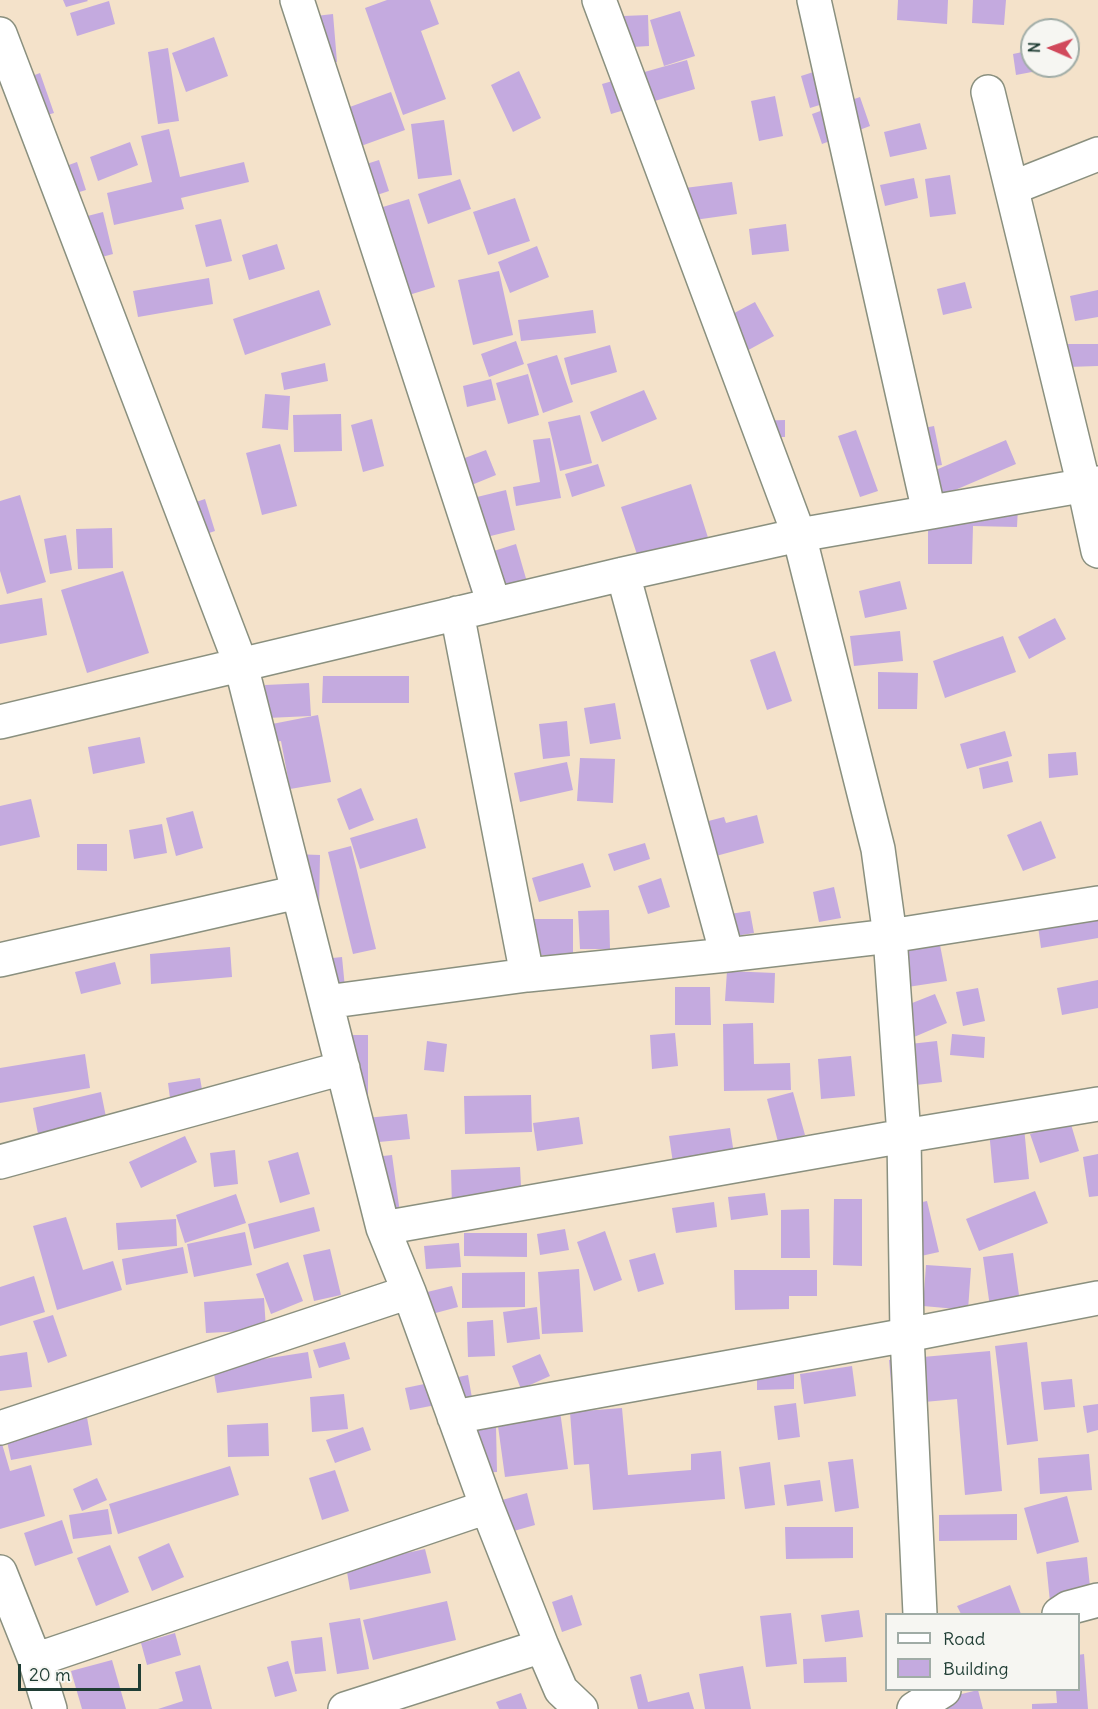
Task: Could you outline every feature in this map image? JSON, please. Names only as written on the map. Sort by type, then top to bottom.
[{"type":"street","points":[[297,0],[494,604]]},
{"type":"street","points":[[599,0],[799,535],[878,849],[890,936],[904,1136],[907,1335],[920,1613]]},
{"type":"street","points":[[814,0],[929,512]]},
{"type":"street","points":[[0,34],[241,665],[383,1228],[409,1292],[487,1508],[542,1646],[561,1690],[581,1709]]},
{"type":"street","points":[[988,92],[1091,485],[1098,551]]},
{"type":"street","points":[[1012,188],[1098,154]]},
{"type":"street","points":[[0,722],[494,604],[799,535],[1091,485]]},
{"type":"street","points":[[623,574],[727,955]]},
{"type":"street","points":[[457,614],[527,975]]},
{"type":"street","points":[[0,960],[298,892]]},
{"type":"street","points":[[326,1002],[527,975],[890,936],[1098,903]]},
{"type":"street","points":[[0,1162],[343,1068]]},
{"type":"street","points":[[383,1228],[1098,1104]]},
{"type":"street","points":[[0,1428],[409,1292]]},
{"type":"street","points":[[454,1417],[1098,1298]]},
{"type":"street","points":[[35,1660],[487,1508]]},
{"type":"street","points":[[1,1578],[35,1660],[50,1709]]},
{"type":"street","points":[[1060,1613],[1068,1608],[1098,1600]]},
{"type":"street","points":[[345,1709],[542,1646]]},
{"type":"street","points":[[914,1709],[919,1691]]},
{"type":"street","points":[[914,1709],[941,1691]]},
{"type":"building","points":[[63,0],[87,0],[88,1],[66,7]]},
{"type":"building","points":[[387,0],[430,0],[439,24],[421,31],[446,99],[403,115],[365,8]]},
{"type":"building","points":[[898,0],[948,0],[947,24],[897,20]]},
{"type":"building","points":[[973,0],[1006,0],[1004,25],[972,23]]},
{"type":"building","points":[[109,1],[115,24],[77,36],[70,13]]},
{"type":"building","points":[[680,11],[695,56],[664,66],[650,20]]},
{"type":"building","points":[[333,14],[337,62],[311,65],[307,17]]},
{"type":"building","points":[[648,15],[649,46],[599,49],[598,17]]},
{"type":"building","points":[[214,37],[228,76],[186,92],[172,53]]},
{"type":"building","points":[[168,48],[179,121],[158,124],[148,52]]},
{"type":"building","points":[[1020,53],[1020,74],[1016,75],[1013,54]]},
{"type":"building","points":[[687,60],[695,89],[611,114],[602,84]]},
{"type":"building","points":[[829,67],[839,99],[810,108],[801,76]]},
{"type":"building","points":[[519,71],[541,118],[513,132],[491,85]]},
{"type":"building","points":[[40,73],[54,113],[37,118],[24,79]]},
{"type":"building","points":[[391,92],[405,130],[361,146],[347,108]]},
{"type":"building","points":[[775,96],[783,136],[759,141],[751,101]]},
{"type":"building","points":[[860,97],[870,126],[822,144],[812,114]]},
{"type":"building","points":[[444,120],[452,175],[418,179],[411,124]]},
{"type":"building","points":[[920,123],[927,149],[890,157],[884,132]]},
{"type":"building","points":[[169,129],[180,177],[244,162],[249,182],[181,198],[184,209],[114,225],[107,193],[152,182],[141,136]]},
{"type":"building","points":[[130,142],[138,165],[98,181],[90,157]]},
{"type":"building","points":[[379,160],[389,191],[368,198],[357,167]]},
{"type":"building","points":[[77,162],[86,190],[63,197],[55,170]]},
{"type":"building","points":[[950,175],[956,214],[930,217],[925,179]]},
{"type":"building","points":[[914,178],[918,198],[885,206],[880,185]]},
{"type":"building","points":[[460,179],[471,209],[428,224],[418,194]]},
{"type":"building","points":[[732,182],[737,214],[673,223],[669,190]]},
{"type":"building","points":[[515,198],[530,241],[488,255],[473,212]]},
{"type":"building","points":[[409,199],[435,287],[399,298],[373,210]]},
{"type":"building","points":[[103,212],[113,254],[87,261],[76,219]]},
{"type":"building","points":[[221,219],[232,261],[206,267],[195,225]]},
{"type":"building","points":[[786,224],[789,251],[752,255],[749,229]]},
{"type":"building","points":[[277,244],[285,269],[249,280],[242,255]]},
{"type":"building","points":[[537,246],[549,277],[510,293],[498,262]]},
{"type":"building","points":[[499,271],[513,335],[473,345],[458,280]]},
{"type":"building","points":[[209,278],[213,304],[138,317],[133,291]]},
{"type":"building","points":[[965,282],[972,308],[943,315],[937,289]]},
{"type":"building","points":[[319,290],[331,325],[245,355],[233,319]]},
{"type":"building","points":[[1098,290],[1098,317],[1075,321],[1070,296]]},
{"type":"building","points":[[755,302],[774,336],[743,353],[725,318]]},
{"type":"building","points":[[593,310],[596,333],[521,341],[518,320]]},
{"type":"building","points":[[516,341],[524,364],[489,377],[481,354]]},
{"type":"building","points":[[1067,344],[1098,344],[1098,366],[1067,367]]},
{"type":"building","points":[[610,345],[617,372],[571,385],[564,358]]},
{"type":"building","points":[[557,355],[573,402],[543,413],[527,364]]},
{"type":"building","points":[[325,363],[328,381],[284,390],[281,373]]},
{"type":"building","points":[[528,374],[539,415],[508,424],[496,383]]},
{"type":"building","points":[[491,379],[496,400],[467,407],[463,386]]},
{"type":"building","points":[[644,390],[657,419],[602,442],[590,412]]},
{"type":"building","points":[[265,394],[290,396],[288,430],[262,428]]},
{"type":"building","points":[[341,414],[342,451],[294,452],[293,415]]},
{"type":"building","points":[[580,415],[592,463],[560,471],[548,422]]},
{"type":"building","points":[[372,419],[384,466],[363,472],[351,425]]},
{"type":"building","points":[[785,420],[785,437],[754,437],[754,421]]},
{"type":"building","points":[[934,426],[942,465],[916,469],[909,431]]},
{"type":"building","points":[[856,430],[878,491],[860,497],[838,436]]},
{"type":"building","points":[[550,438],[561,498],[516,506],[513,487],[540,482],[533,440]]},
{"type":"building","points":[[1006,440],[1016,464],[941,496],[931,472]]},
{"type":"building","points":[[280,444],[297,506],[262,515],[246,453]]},
{"type":"building","points":[[486,450],[496,475],[457,491],[446,465]]},
{"type":"building","points":[[598,464],[605,486],[572,497],[565,474]]},
{"type":"building","points":[[691,484],[711,547],[643,572],[621,507]]},
{"type":"building","points":[[506,490],[515,530],[462,543],[452,503]]},
{"type":"building","points":[[20,495],[46,582],[7,594],[0,571],[0,501]]},
{"type":"building","points":[[205,499],[215,531],[191,539],[181,507]]},
{"type":"building","points":[[928,507],[1018,507],[1017,527],[973,526],[972,564],[928,564]]},
{"type":"building","points":[[112,528],[113,568],[78,569],[76,529]]},
{"type":"building","points":[[66,535],[72,570],[50,574],[44,539]]},
{"type":"building","points":[[516,544],[527,582],[473,599],[462,561]]},
{"type":"building","points":[[123,571],[149,653],[87,673],[61,590]]},
{"type":"building","points":[[900,581],[907,609],[865,618],[859,591]]},
{"type":"building","points":[[42,598],[47,635],[0,644],[0,605]]},
{"type":"building","points":[[1055,618],[1066,639],[1029,659],[1018,637]]},
{"type":"building","points":[[900,631],[903,661],[854,666],[850,636]]},
{"type":"building","points":[[1003,636],[1016,672],[945,698],[933,661]]},
{"type":"building","points":[[775,651],[792,701],[767,710],[750,660]]},
{"type":"building","points":[[878,672],[918,673],[917,709],[878,709]]},
{"type":"building","points":[[323,676],[409,676],[409,703],[322,703]]},
{"type":"building","points":[[309,683],[311,716],[267,718],[265,685]]},
{"type":"building","points":[[615,703],[621,739],[590,744],[584,708]]},
{"type":"building","points":[[318,715],[331,782],[290,789],[281,741],[250,747],[267,725]]},
{"type":"building","points":[[567,721],[570,756],[543,759],[539,724]]},
{"type":"building","points":[[1005,731],[1012,756],[967,769],[960,744]]},
{"type":"building","points":[[140,737],[145,763],[93,774],[88,747]]},
{"type":"building","points":[[1076,752],[1078,775],[1049,778],[1048,754]]},
{"type":"building","points":[[580,758],[615,759],[613,803],[577,801]]},
{"type":"building","points":[[1008,761],[1013,782],[983,789],[979,768]]},
{"type":"building","points":[[567,762],[573,790],[520,802],[514,773]]},
{"type":"building","points":[[361,788],[374,820],[349,830],[337,799]]},
{"type":"building","points":[[31,799],[40,837],[0,846],[0,806]]},
{"type":"building","points":[[193,811],[203,848],[176,856],[166,818]]},
{"type":"building","points":[[757,815],[764,843],[690,863],[681,828],[724,817],[726,823]]},
{"type":"building","points":[[417,818],[426,848],[360,869],[350,838]]},
{"type":"building","points":[[1041,821],[1056,858],[1023,871],[1007,835]]},
{"type":"building","points":[[162,824],[167,853],[134,859],[129,830]]},
{"type":"building","points":[[645,843],[650,859],[614,871],[608,854]]},
{"type":"building","points":[[77,844],[107,844],[107,871],[77,870]]},
{"type":"building","points":[[351,846],[376,949],[353,954],[328,852]]},
{"type":"building","points":[[293,854],[320,855],[319,910]]},
{"type":"building","points":[[583,863],[591,887],[539,902],[532,878]]},
{"type":"building","points":[[661,878],[670,907],[648,914],[638,886]]},
{"type":"building","points":[[834,887],[841,918],[819,922],[813,892]]},
{"type":"building","points":[[609,910],[610,949],[580,949],[578,911]]},
{"type":"building","points":[[750,911],[754,933],[705,941],[702,918]]},
{"type":"building","points":[[1098,917],[1098,938],[1041,948],[1038,926]]},
{"type":"building","points":[[529,919],[573,919],[573,955],[529,955]]},
{"type":"building","points":[[940,945],[947,981],[901,988],[896,953]]},
{"type":"building","points":[[230,947],[232,977],[151,984],[150,954]]},
{"type":"building","points":[[342,957],[345,988],[308,991],[305,961]]},
{"type":"building","points":[[115,962],[121,984],[81,994],[75,972]]},
{"type":"building","points":[[727,971],[775,973],[774,1003],[725,1001]]},
{"type":"building","points":[[1098,980],[1098,1008],[1062,1015],[1057,988]]},
{"type":"building","points":[[675,987],[710,987],[711,1025],[675,1025]]},
{"type":"building","points":[[978,988],[985,1021],[963,1026],[956,992]]},
{"type":"building","points":[[935,994],[947,1023],[914,1037],[902,1007]]},
{"type":"building","points":[[753,1023],[754,1064],[790,1063],[791,1090],[724,1091],[723,1024]]},
{"type":"building","points":[[675,1033],[678,1066],[652,1069],[650,1035]]},
{"type":"building","points":[[952,1034],[985,1037],[984,1058],[950,1055]]},
{"type":"building","points":[[335,1035],[368,1035],[368,1096],[335,1096]]},
{"type":"building","points":[[427,1041],[447,1044],[444,1072],[424,1070]]},
{"type":"building","points":[[937,1041],[942,1082],[916,1085],[910,1044]]},
{"type":"building","points":[[85,1054],[90,1088],[0,1103],[0,1068]]},
{"type":"building","points":[[851,1056],[855,1096],[821,1099],[818,1059]]},
{"type":"building","points":[[200,1078],[204,1101],[171,1106],[168,1083]]},
{"type":"building","points":[[101,1092],[107,1122],[39,1139],[33,1108]]},
{"type":"building","points":[[793,1092],[805,1135],[778,1142],[767,1099]]},
{"type":"building","points":[[531,1095],[532,1132],[465,1134],[464,1096]]},
{"type":"building","points":[[407,1114],[410,1139],[348,1145],[346,1120]]},
{"type":"building","points":[[579,1117],[583,1144],[537,1151],[533,1123]]},
{"type":"building","points":[[1070,1121],[1079,1151],[1040,1163],[1030,1134]]},
{"type":"building","points":[[1024,1127],[1029,1179],[994,1183],[989,1131]]},
{"type":"building","points":[[730,1128],[734,1154],[673,1163],[669,1136]]},
{"type":"building","points":[[185,1136],[197,1162],[141,1188],[129,1162]]},
{"type":"building","points":[[235,1150],[238,1184],[214,1187],[210,1153]]},
{"type":"building","points":[[298,1152],[310,1194],[280,1203],[268,1161]]},
{"type":"building","points":[[1098,1154],[1098,1196],[1089,1197],[1083,1157]]},
{"type":"building","points":[[392,1155],[400,1213],[364,1218],[357,1159]]},
{"type":"building","points":[[520,1167],[522,1204],[452,1207],[451,1170]]},
{"type":"building","points":[[1035,1191],[1048,1223],[979,1251],[966,1219]]},
{"type":"building","points":[[765,1193],[768,1215],[731,1220],[728,1197]]},
{"type":"building","points":[[236,1194],[246,1223],[185,1243],[176,1215]]},
{"type":"building","points":[[834,1199],[862,1199],[862,1266],[833,1265]]},
{"type":"building","points":[[927,1201],[939,1252],[903,1260],[891,1209]]},
{"type":"building","points":[[714,1202],[717,1227],[676,1233],[672,1208]]},
{"type":"building","points":[[314,1207],[320,1231],[254,1249],[248,1224]]},
{"type":"building","points":[[809,1209],[810,1258],[781,1258],[781,1210]]},
{"type":"building","points":[[66,1217],[83,1270],[113,1261],[122,1290],[57,1310],[33,1226]]},
{"type":"building","points":[[176,1219],[177,1246],[118,1250],[116,1223]]},
{"type":"building","points":[[565,1229],[569,1250],[540,1255],[537,1234]]},
{"type":"building","points":[[605,1231],[622,1280],[594,1291],[577,1242]]},
{"type":"building","points":[[245,1232],[252,1265],[194,1277],[187,1244]]},
{"type":"building","points":[[464,1233],[527,1233],[527,1257],[464,1256]]},
{"type":"building","points":[[459,1243],[461,1267],[426,1269],[424,1246]]},
{"type":"building","points":[[183,1247],[188,1273],[126,1285],[122,1259]]},
{"type":"building","points":[[330,1249],[341,1295],[314,1301],[303,1255]]},
{"type":"building","points":[[655,1253],[664,1284],[638,1292],[629,1260]]},
{"type":"building","points":[[1013,1253],[1020,1302],[990,1307],[983,1257]]},
{"type":"building","points":[[288,1262],[303,1301],[271,1314],[256,1274]]},
{"type":"building","points":[[926,1265],[971,1268],[968,1310],[923,1306]]},
{"type":"building","points":[[579,1269],[583,1332],[542,1334],[538,1272]]},
{"type":"building","points":[[734,1270],[817,1270],[817,1296],[789,1296],[789,1309],[735,1310]]},
{"type":"building","points":[[525,1272],[525,1307],[462,1308],[462,1273]]},
{"type":"building","points":[[34,1276],[45,1312],[0,1326],[0,1287]]},
{"type":"building","points":[[452,1286],[458,1307],[428,1315],[423,1293]]},
{"type":"building","points":[[264,1298],[266,1330],[206,1333],[204,1302]]},
{"type":"building","points":[[537,1307],[540,1339],[507,1343],[503,1312]]},
{"type":"building","points":[[53,1315],[67,1356],[48,1363],[33,1321]]},
{"type":"building","points":[[493,1320],[495,1356],[468,1357],[467,1322]]},
{"type":"building","points":[[345,1342],[350,1359],[319,1368],[313,1350]]},
{"type":"building","points":[[1027,1342],[1038,1441],[1007,1445],[995,1346]]},
{"type":"building","points":[[990,1351],[1002,1491],[965,1495],[957,1399],[924,1402],[932,1493],[901,1496],[889,1360]]},
{"type":"building","points":[[27,1352],[32,1387],[0,1391],[0,1356]]},
{"type":"building","points":[[308,1352],[312,1378],[217,1393],[213,1367]]},
{"type":"building","points":[[540,1354],[550,1376],[521,1389],[512,1366]]},
{"type":"building","points":[[852,1366],[856,1396],[804,1404],[800,1374]]},
{"type":"building","points":[[757,1369],[794,1369],[794,1389],[757,1390]]},
{"type":"building","points":[[468,1375],[472,1398],[410,1410],[405,1388]]},
{"type":"building","points":[[1072,1379],[1075,1407],[1044,1410],[1041,1382]]},
{"type":"building","points":[[344,1394],[348,1429],[312,1432],[310,1397]]},
{"type":"building","points":[[796,1403],[800,1437],[778,1440],[774,1406]]},
{"type":"building","points":[[1098,1404],[1098,1430],[1087,1433],[1083,1406]]},
{"type":"building","points":[[622,1408],[628,1475],[691,1470],[691,1454],[721,1451],[725,1499],[593,1510],[589,1464],[574,1465],[570,1412]]},
{"type":"building","points":[[560,1411],[568,1469],[505,1477],[497,1419]]},
{"type":"building","points":[[86,1412],[92,1445],[11,1460],[4,1427]]},
{"type":"building","points":[[268,1423],[269,1456],[228,1457],[227,1425]]},
{"type":"building","points":[[461,1426],[496,1426],[497,1472],[461,1473]]},
{"type":"building","points":[[363,1427],[371,1450],[335,1463],[326,1440]]},
{"type":"building","points":[[0,1437],[10,1471],[31,1465],[45,1516],[0,1529]]},
{"type":"building","points":[[1089,1454],[1092,1490],[1040,1494],[1038,1458]]},
{"type":"building","points":[[853,1459],[859,1508],[835,1512],[828,1462]]},
{"type":"building","points":[[770,1462],[775,1505],[745,1509],[739,1467]]},
{"type":"building","points":[[230,1466],[239,1495],[118,1534],[109,1504]]},
{"type":"building","points":[[335,1470],[349,1511],[322,1520],[309,1478]]},
{"type":"building","points":[[97,1478],[107,1500],[82,1511],[73,1489]]},
{"type":"building","points":[[820,1480],[823,1501],[787,1506],[784,1485]]},
{"type":"building","points":[[527,1493],[535,1525],[489,1538],[481,1506]]},
{"type":"building","points":[[1067,1496],[1079,1542],[1037,1554],[1024,1508]]},
{"type":"building","points":[[108,1509],[112,1534],[73,1539],[69,1515]]},
{"type":"building","points":[[1017,1514],[1017,1540],[939,1541],[939,1515]]},
{"type":"building","points":[[62,1520],[73,1553],[35,1566],[24,1533]]},
{"type":"building","points":[[785,1527],[853,1527],[853,1558],[786,1559]]},
{"type":"building","points":[[169,1543],[184,1577],[152,1591],[138,1557]]},
{"type":"building","points":[[110,1545],[129,1592],[96,1606],[77,1558]]},
{"type":"building","points":[[425,1549],[431,1573],[350,1590],[346,1566]]},
{"type":"building","points":[[1087,1557],[1091,1597],[1050,1602],[1046,1562]]},
{"type":"building","points":[[1010,1585],[1021,1613],[960,1613],[957,1606]]},
{"type":"building","points":[[572,1595],[582,1625],[562,1632],[552,1602]]},
{"type":"building","points":[[447,1601],[456,1640],[373,1660],[363,1620]]},
{"type":"building","points":[[859,1610],[863,1637],[825,1642],[821,1615]]},
{"type":"building","points":[[791,1613],[797,1664],[766,1667],[760,1616]]},
{"type":"building","points":[[360,1618],[369,1669],[337,1674],[329,1623]]},
{"type":"building","points":[[175,1633],[181,1655],[147,1665],[141,1643]]},
{"type":"building","points":[[322,1637],[326,1671],[295,1674],[291,1641]]},
{"type":"building","points":[[1084,1654],[1088,1709],[1032,1709],[1032,1704],[1057,1703],[1056,1691],[1080,1691],[1080,1655]]},
{"type":"building","points":[[846,1657],[847,1682],[804,1683],[803,1659]]},
{"type":"building","points":[[112,1660],[126,1709],[82,1709],[71,1671]]},
{"type":"building","points":[[288,1661],[297,1691],[275,1697],[267,1667]]},
{"type":"building","points":[[200,1665],[212,1709],[158,1709],[183,1701],[175,1672]]},
{"type":"building","points":[[743,1666],[751,1709],[705,1709],[699,1674]]},
{"type":"building","points":[[641,1674],[648,1702],[689,1692],[694,1709],[638,1709],[630,1677]]},
{"type":"building","points":[[978,1691],[983,1709],[935,1709],[933,1701]]},
{"type":"building","points":[[521,1693],[527,1709],[499,1709],[496,1702]]}]
